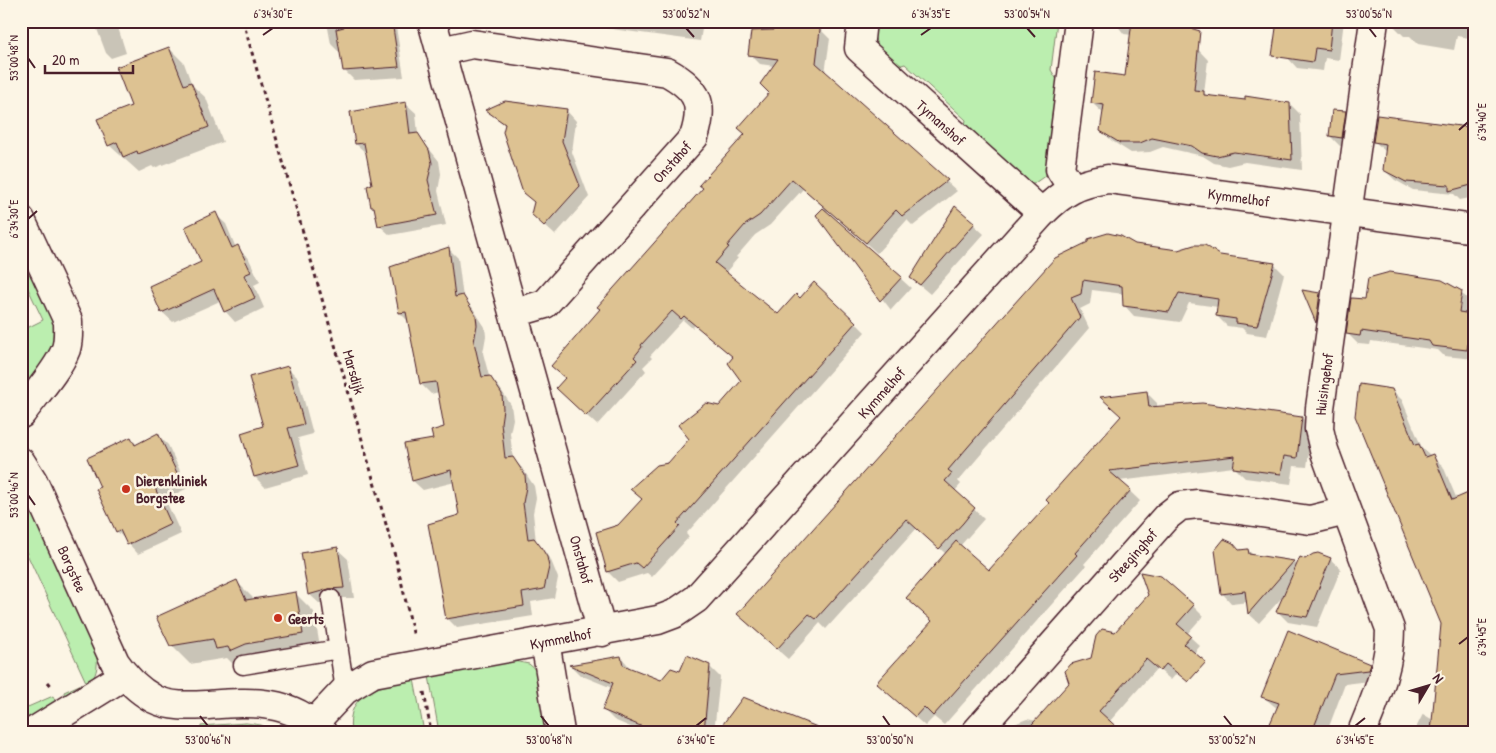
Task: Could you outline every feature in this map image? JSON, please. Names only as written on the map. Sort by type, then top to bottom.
[{"type":"street","name":"Onstahof","points":[[432,21],[602,632]]},
{"type":"street","name":"Tymanshof","points":[[862,21],[859,48],[1042,213]]},
{"type":"street","points":[[1072,188],[1060,169],[1079,21]]},
{"type":"street","name":"Huisingehof","points":[[1362,732],[1386,674],[1390,651],[1390,629],[1324,450],[1320,429],[1320,408],[1374,21]]},
{"type":"street","name":"Onstahof","points":[[441,51],[472,44],[667,72],[685,82],[697,98],[700,118],[694,137],[545,304],[514,312]]},
{"type":"street","name":"Kymmelhof","points":[[318,728],[346,690],[373,673],[602,632],[658,620],[674,614],[696,599],[1042,213],[1058,197],[1072,188],[1108,179],[1475,229]]},
{"type":"street","points":[[21,220],[68,321],[69,337],[66,350],[21,414]]},
{"type":"street","name":"Borgstee","points":[[21,462],[33,481],[115,662],[125,676],[155,700],[187,706],[268,703],[287,708],[318,728]]},
{"type":"street","name":"Steeginghof","points":[[976,732],[1166,517],[1180,506],[1198,504],[1310,520],[1346,511]]},
{"type":"street","points":[[545,641],[560,732]]},
{"type":"street","points":[[33,732],[125,676]]},
{"type":"lane","points":[[330,599],[346,690]]},
{"type":"lane","points":[[243,665],[339,649]]},
{"type":"path","name":"Marsdijk","points":[[243,21],[394,553],[420,664],[431,732]]},
{"type":"green space","points":[[872,21],[1057,21],[1051,70],[1059,83],[1049,173],[1032,185],[1024,186],[964,129],[966,120],[905,64],[895,67],[885,57],[876,42]]},
{"type":"green space","points":[[21,251],[54,324],[52,349],[21,394],[21,350],[25,348],[21,340],[21,331],[43,320],[21,274]]},
{"type":"green space","points":[[21,489],[96,649],[97,668],[92,680],[65,699],[64,692],[86,682],[21,541]]},
{"type":"green space","points":[[514,661],[529,664],[537,671],[549,732],[439,732],[429,676]]},
{"type":"green space","points":[[414,679],[424,732],[351,732],[351,718],[354,707],[360,698],[379,687]]},
{"type":"green space","points":[[53,696],[57,705],[21,724],[21,710]]},
{"type":"green space","points":[[246,723],[261,725],[276,732],[201,732],[201,726]]},
{"type":"building","points":[[343,21],[392,21],[399,67],[343,71],[336,29],[344,27]]},
{"type":"building","points":[[775,21],[821,21],[816,63],[948,180],[902,216],[896,210],[866,243],[792,179],[760,215],[745,225],[715,263],[778,314],[796,294],[800,298],[814,282],[856,322],[677,523],[680,526],[642,568],[636,563],[607,572],[596,532],[618,525],[642,499],[630,489],[657,465],[668,463],[689,439],[678,425],[706,403],[719,406],[741,381],[728,363],[733,357],[684,316],[681,319],[672,311],[641,345],[642,347],[634,357],[637,360],[586,416],[556,388],[565,378],[551,366],[600,309],[597,307],[703,188],[699,185],[745,134],[738,128],[769,93],[760,84],[778,59],[748,55],[751,31],[773,30]]},
{"type":"building","points":[[1132,21],[1167,21],[1200,31],[1194,90],[1204,91],[1204,95],[1245,100],[1245,96],[1290,103],[1292,160],[1234,152],[1217,156],[1202,153],[1192,146],[1152,138],[1140,143],[1120,143],[1100,131],[1104,105],[1091,103],[1095,72],[1125,76]]},
{"type":"building","points":[[1277,21],[1332,21],[1329,50],[1315,48],[1313,62],[1272,56]]},
{"type":"building","points":[[169,47],[184,85],[191,82],[209,127],[138,154],[137,151],[123,157],[117,142],[108,146],[97,119],[131,106],[116,67]]},
{"type":"building","points":[[505,101],[567,109],[562,141],[580,186],[544,226],[531,214],[534,202],[523,193],[503,132],[505,124],[485,110]]},
{"type":"building","points":[[406,102],[410,134],[418,133],[429,150],[432,163],[428,180],[437,215],[378,226],[374,207],[371,207],[367,186],[372,184],[364,143],[355,144],[350,112]]},
{"type":"building","points":[[1332,110],[1346,111],[1342,138],[1329,136]]},
{"type":"building","points":[[1377,115],[1475,128],[1475,184],[1449,191],[1449,185],[1406,182],[1383,170],[1386,144],[1373,142]]},
{"type":"building","points":[[955,206],[975,223],[920,285],[910,278]]},
{"type":"building","points":[[823,208],[902,277],[880,301],[816,215]]},
{"type":"building","points":[[216,212],[232,248],[238,245],[251,272],[244,275],[255,298],[224,312],[214,289],[161,313],[149,286],[201,262],[185,227]]},
{"type":"building","points":[[1108,233],[1121,236],[1135,244],[1178,250],[1194,245],[1205,245],[1220,255],[1275,263],[1257,326],[1236,323],[1236,319],[1216,316],[1218,299],[1179,293],[1169,312],[1123,306],[1122,286],[1083,280],[1081,294],[1071,298],[1080,317],[948,470],[952,473],[945,481],[975,508],[939,549],[906,519],[816,619],[809,614],[777,649],[737,614],[1055,258],[1088,242],[1088,239]]},
{"type":"building","points":[[449,247],[455,297],[463,295],[476,316],[477,325],[474,342],[482,377],[490,376],[502,394],[503,409],[501,423],[505,458],[513,457],[525,475],[526,487],[523,503],[528,539],[534,538],[541,547],[547,557],[549,567],[544,589],[522,593],[524,606],[446,619],[428,524],[459,515],[451,470],[412,481],[404,444],[433,439],[431,431],[444,427],[436,382],[420,384],[406,312],[399,313],[390,267]]},
{"type":"building","points":[[1390,272],[1442,280],[1462,291],[1459,312],[1472,314],[1467,350],[1432,346],[1429,341],[1361,331],[1360,336],[1346,334],[1351,298],[1365,299],[1368,278]]},
{"type":"building","points":[[1302,290],[1320,293],[1316,323]]},
{"type":"building","points":[[288,366],[304,424],[288,428],[299,465],[254,477],[241,433],[263,426],[249,377]]},
{"type":"building","points":[[1359,384],[1392,389],[1415,445],[1419,444],[1425,457],[1433,454],[1452,500],[1475,490],[1475,717],[1467,732],[1431,732],[1441,624],[1355,416]]},
{"type":"building","points":[[1147,391],[1149,407],[1202,403],[1302,417],[1297,458],[1284,456],[1281,474],[1233,468],[1235,456],[1109,471],[1131,490],[1075,553],[1077,555],[933,716],[924,707],[915,717],[876,683],[932,621],[906,598],[956,541],[989,570],[1049,503],[1046,500],[1121,416],[1100,397]]},
{"type":"building","name":"Dierenkliniek Borgstee","points":[[158,433],[179,477],[155,488],[171,524],[127,545],[120,530],[116,532],[96,489],[100,487],[87,458],[131,437],[135,445]]},
{"type":"building","points":[[1224,539],[1233,543],[1239,550],[1248,549],[1249,554],[1294,561],[1248,614],[1245,591],[1221,594],[1215,550]]},
{"type":"building","points":[[338,547],[344,588],[329,589],[308,595],[301,553]]},
{"type":"building","points":[[1318,553],[1331,558],[1307,617],[1276,612],[1300,557],[1305,559]]},
{"type":"building","points":[[1140,572],[1161,576],[1194,605],[1177,624],[1191,636],[1184,644],[1206,662],[1188,682],[1166,664],[1160,671],[1146,659],[1099,711],[1122,732],[1025,732],[1069,683],[1065,671],[1071,664],[1091,658],[1096,636],[1102,629],[1115,632],[1148,595]]},
{"type":"building","points":[[237,580],[246,600],[296,592],[303,634],[246,644],[230,651],[228,647],[216,649],[213,639],[170,646],[156,617]]},
{"type":"building","points":[[1288,630],[1370,664],[1368,670],[1335,674],[1312,732],[1283,732],[1269,726],[1279,703],[1261,697]]},
{"type":"building","points":[[687,655],[710,665],[704,732],[655,732],[602,710],[613,683],[569,665],[621,656],[623,665],[661,680],[671,668],[680,671]]},
{"type":"building","points":[[743,697],[827,731],[827,732],[717,732]]},
{"type":"place","name":"Dierenkliniek Borgstee","points":[[126,489]]},
{"type":"place","name":"Geerts","points":[[278,618]]}]
